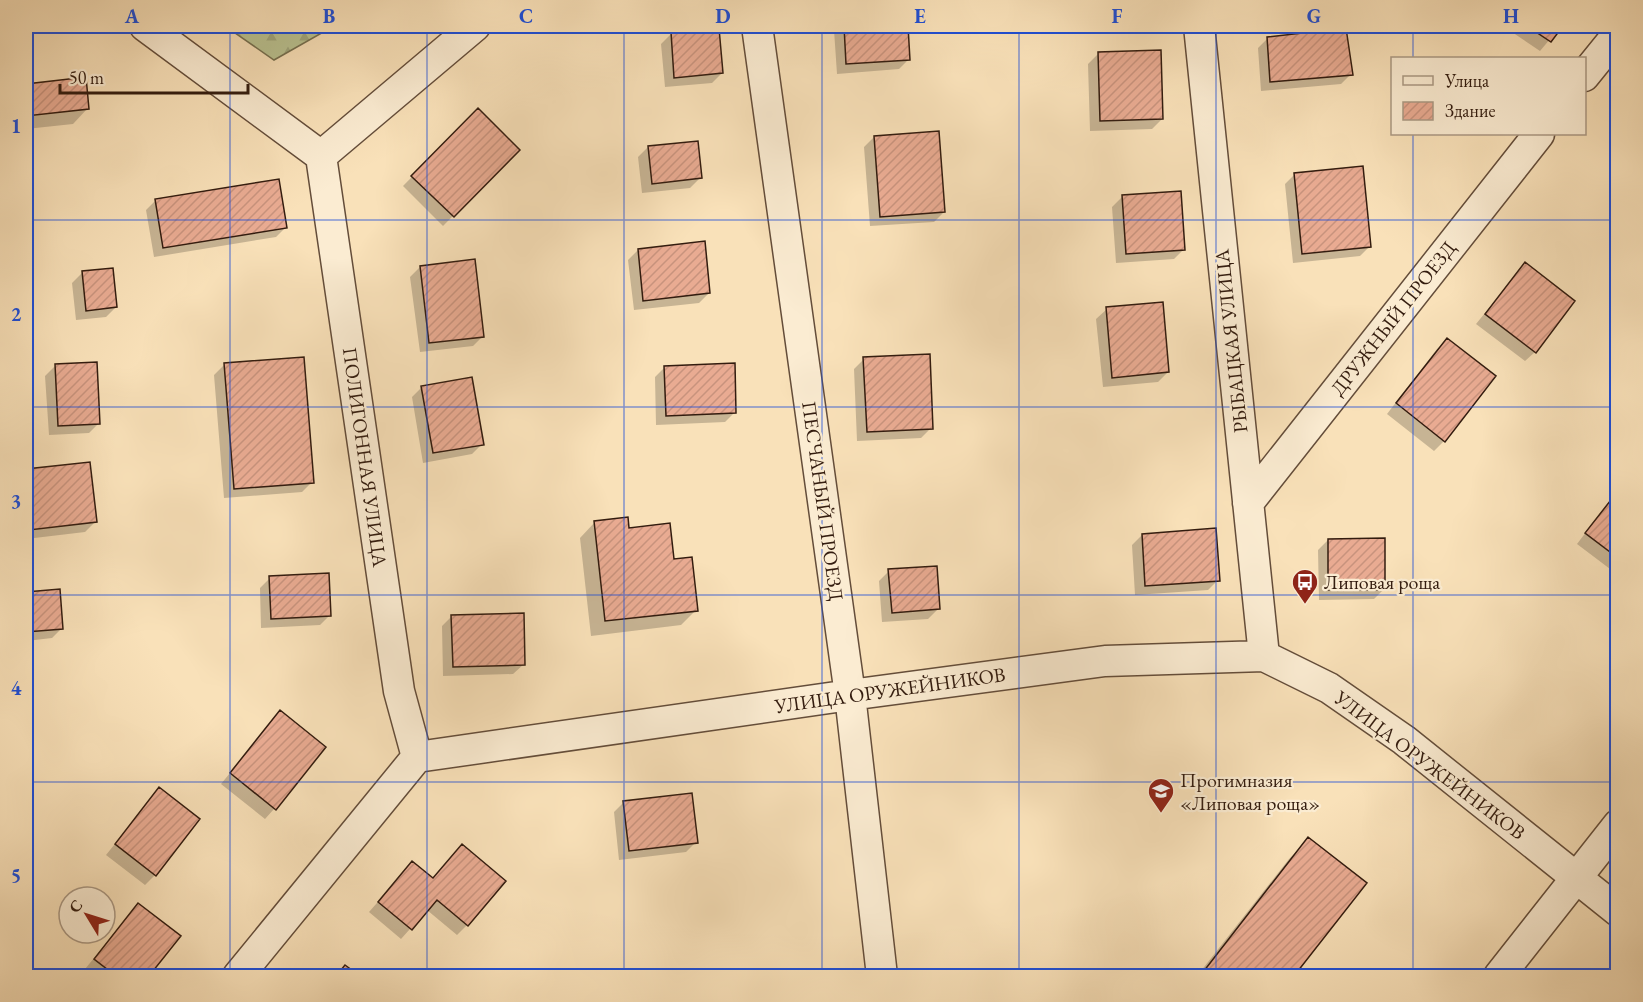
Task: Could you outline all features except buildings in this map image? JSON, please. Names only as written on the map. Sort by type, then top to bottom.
[{"type":"street","points":[[145,26],[321,156],[475,26]]},
{"type":"street","name":"ПЕСЧАНЫЙ ПРОЕЗД","points":[[757,26],[850,695],[882,976]]},
{"type":"street","name":"РЫБАЦКАЯ УЛИЦА","points":[[1199,26],[1264,656]]},
{"type":"street","points":[[1586,73],[1617,34]]},
{"type":"street","name":"ДРУЖНЫЙ ПРОЕЗД","points":[[1248,503],[1538,135]]},
{"type":"street","name":"ПОЛИГОННАЯ УЛИЦА","points":[[321,156],[399,691],[417,757]]},
{"type":"street","name":"УЛИЦА ОРУЖЕЙНИКОВ","points":[[417,757],[1104,661],[1264,656],[1329,688],[1404,740],[1617,911]]},
{"type":"street","points":[[238,976],[417,757]]},
{"type":"street","points":[[1498,976],[1577,879],[1617,825]]},
{"type":"green space","points":[[225,26],[334,26],[274,60]]},
{"type":"place","name":"Липовая роща","points":[[1305,605]]},
{"type":"place","name":"Прогимназия «Липовая роща»","points":[[1161,814]]}]
